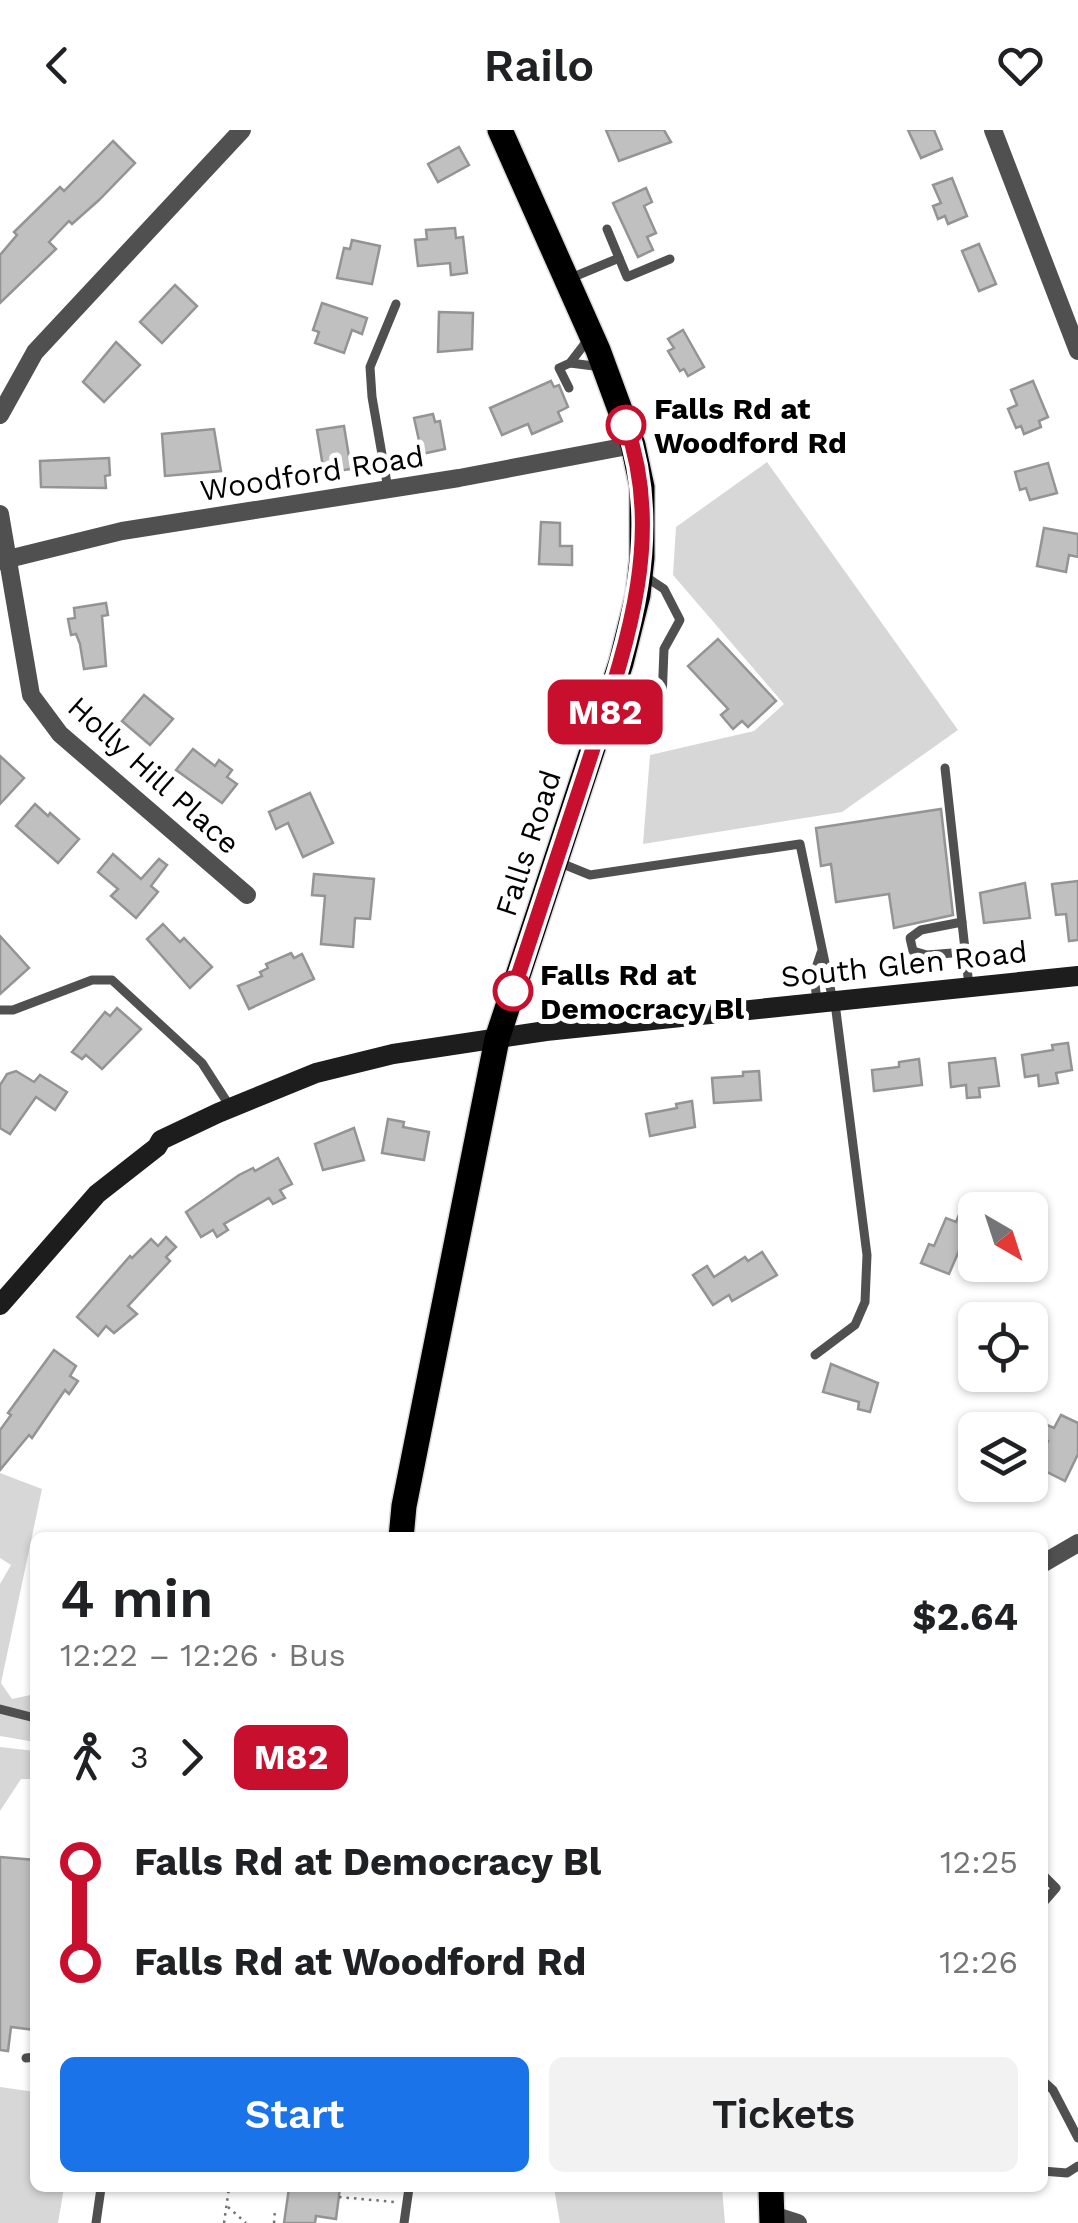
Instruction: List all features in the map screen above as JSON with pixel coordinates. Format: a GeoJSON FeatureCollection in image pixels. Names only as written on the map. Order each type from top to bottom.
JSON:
{"type":"FeatureCollection","features":[{"type":"Feature","properties":{"kind":"main road","name":"Falls Road"},"geometry":{"type":"LineString","coordinates":[[402,1532],[497,1039],[621,662],[640,573],[642,487],[633,445],[592,335],[500,130]]}},
{"type":"Feature","properties":{"kind":"main road","name":"South Glen Road"},"geometry":{"type":"LineString","coordinates":[[0,1305],[96,1194],[161,1140],[316,1073],[394,1054],[546,1031],[1078,976]]}},
{"type":"Feature","properties":{"kind":"main road"},"geometry":{"type":"LineString","coordinates":[[772,2192],[781,2220]]}},
{"type":"Feature","properties":{"kind":"street"},"geometry":{"type":"LineString","coordinates":[[0,415],[34,352],[242,130]]}},
{"type":"Feature","properties":{"kind":"street"},"geometry":{"type":"LineString","coordinates":[[993,130],[1072,318],[1078,351]]}},
{"type":"Feature","properties":{"kind":"street","name":"Woodford Road"},"geometry":{"type":"LineString","coordinates":[[4,559],[122,531],[388,490],[633,445]]}},
{"type":"Feature","properties":{"kind":"street","name":"Holly Hill Place"},"geometry":{"type":"LineString","coordinates":[[0,514],[4,559],[31,696],[60,734],[247,894]]}},
{"type":"Feature","properties":{"kind":"street"},"geometry":{"type":"LineString","coordinates":[[1048,1560],[1078,1543]]}},
{"type":"Feature","properties":{"kind":"lane"},"geometry":{"type":"LineString","coordinates":[[607,229],[626,278],[670,258]]}},
{"type":"Feature","properties":{"kind":"lane"},"geometry":{"type":"LineString","coordinates":[[567,280],[619,258]]}},
{"type":"Feature","properties":{"kind":"lane"},"geometry":{"type":"LineString","coordinates":[[388,490],[370,366],[396,304]]}},
{"type":"Feature","properties":{"kind":"lane"},"geometry":{"type":"LineString","coordinates":[[569,388],[559,368],[570,363],[592,335]]}},
{"type":"Feature","properties":{"kind":"lane"},"geometry":{"type":"LineString","coordinates":[[570,363],[605,368]]}},
{"type":"Feature","properties":{"kind":"lane"},"geometry":{"type":"LineString","coordinates":[[595,742],[661,725],[664,649],[680,620],[664,589],[640,573]]}},
{"type":"Feature","properties":{"kind":"lane"},"geometry":{"type":"LineString","coordinates":[[945,768],[969,986]]}},
{"type":"Feature","properties":{"kind":"lane"},"geometry":{"type":"LineString","coordinates":[[556,861],[590,874],[800,844],[828,972],[828,1001],[867,1255],[866,1302],[855,1325],[815,1355]]}},
{"type":"Feature","properties":{"kind":"lane"},"geometry":{"type":"LineString","coordinates":[[962,922],[921,930],[910,938],[913,951],[928,955],[965,952]]}},
{"type":"Feature","properties":{"kind":"lane"},"geometry":{"type":"LineString","coordinates":[[821,953],[814,974],[828,1001]]}},
{"type":"Feature","properties":{"kind":"lane"},"geometry":{"type":"LineString","coordinates":[[0,1010],[13,1010],[92,980],[112,980],[202,1063],[231,1108]]}},
{"type":"Feature","properties":{"kind":"lane"},"geometry":{"type":"LineString","coordinates":[[0,1709],[30,1717]]}},
{"type":"Feature","properties":{"kind":"lane"},"geometry":{"type":"LineString","coordinates":[[1048,2086],[1078,2138]]}},
{"type":"Feature","properties":{"kind":"lane"},"geometry":{"type":"LineString","coordinates":[[1048,2171],[1067,2173],[1078,2166]]}},
{"type":"Feature","properties":{"kind":"lane"},"geometry":{"type":"LineString","coordinates":[[96,2223],[101,2192]]}},
{"type":"Feature","properties":{"kind":"lane"},"geometry":{"type":"LineString","coordinates":[[404,2223],[408,2192]]}},
{"type":"Feature","properties":{"kind":"path"},"geometry":{"type":"LineString","coordinates":[[224,2223],[228,2192]]}},
{"type":"Feature","properties":{"kind":"path"},"geometry":{"type":"LineString","coordinates":[[339,2197],[407,2204]]}},
{"type":"Feature","properties":{"kind":"path"},"geometry":{"type":"LineString","coordinates":[[226,2206],[246,2223]]}},
{"type":"Feature","properties":{"kind":"path"},"geometry":{"type":"LineString","coordinates":[[274,2223],[275,2210]]}},
{"type":"Feature","properties":{"kind":"shaded area"},"geometry":{"type":"Polygon","coordinates":[[[767,462],[958,730],[842,812],[643,844],[650,755],[754,731],[784,704],[673,575],[676,527],[767,462]]]}},
{"type":"Feature","properties":{"kind":"shaded area"},"geometry":{"type":"Polygon","coordinates":[[[0,1473],[42,1489],[1,1683],[12,1699],[30,1695],[30,1741],[0,1736],[0,1584],[11,1565],[0,1558],[0,1473]]]}},
{"type":"Feature","properties":{"kind":"shaded area"},"geometry":{"type":"Polygon","coordinates":[[[0,1747],[30,1750],[30,1779],[21,1779],[0,1811],[0,1747]]]}},
{"type":"Feature","properties":{"kind":"shaded area"},"geometry":{"type":"Polygon","coordinates":[[[0,2087],[30,2091],[30,2192],[63,2192],[58,2223],[0,2223],[0,2087]]]}},
{"type":"Feature","properties":{"kind":"shaded area"},"geometry":{"type":"Polygon","coordinates":[[[555,2192],[722,2192],[725,2223],[560,2223],[555,2192]]]}},
{"type":"Feature","properties":{"kind":"building"},"geometry":{"type":"Polygon","coordinates":[[[606,130],[664,130],[671,142],[619,161],[606,130]]]}},
{"type":"Feature","properties":{"kind":"building"},"geometry":{"type":"Polygon","coordinates":[[[908,130],[934,130],[942,149],[921,158],[908,130]]]}},
{"type":"Feature","properties":{"kind":"building"},"geometry":{"type":"Polygon","coordinates":[[[113,141],[135,163],[72,224],[69,221],[49,242],[56,249],[0,303],[0,255],[17,235],[14,232],[60,187],[64,191],[113,141]]]}},
{"type":"Feature","properties":{"kind":"building"},"geometry":{"type":"Polygon","coordinates":[[[459,147],[469,165],[438,182],[428,164],[459,147]]]}},
{"type":"Feature","properties":{"kind":"building"},"geometry":{"type":"Polygon","coordinates":[[[952,178],[967,216],[948,224],[945,216],[938,219],[933,206],[941,203],[933,185],[952,178]]]}},
{"type":"Feature","properties":{"kind":"building"},"geometry":{"type":"Polygon","coordinates":[[[646,188],[652,202],[644,206],[656,233],[647,237],[653,250],[638,257],[613,203],[646,188]]]}},
{"type":"Feature","properties":{"kind":"building"},"geometry":{"type":"Polygon","coordinates":[[[455,228],[456,238],[463,237],[467,273],[451,275],[450,263],[418,266],[415,240],[427,239],[426,230],[455,228]]]}},
{"type":"Feature","properties":{"kind":"building"},"geometry":{"type":"Polygon","coordinates":[[[352,240],[380,246],[372,284],[337,278],[344,248],[350,249],[352,240]]]}},
{"type":"Feature","properties":{"kind":"building"},"geometry":{"type":"Polygon","coordinates":[[[979,244],[996,284],[979,291],[962,251],[979,244]]]}},
{"type":"Feature","properties":{"kind":"building"},"geometry":{"type":"Polygon","coordinates":[[[175,285],[197,306],[162,343],[140,322],[175,285]]]}},
{"type":"Feature","properties":{"kind":"building"},"geometry":{"type":"Polygon","coordinates":[[[322,303],[367,318],[362,334],[352,330],[344,353],[315,343],[319,332],[313,330],[322,303]]]}},
{"type":"Feature","properties":{"kind":"building"},"geometry":{"type":"Polygon","coordinates":[[[439,312],[473,313],[472,349],[438,352],[439,312]]]}},
{"type":"Feature","properties":{"kind":"building"},"geometry":{"type":"Polygon","coordinates":[[[683,330],[704,367],[688,376],[684,369],[680,371],[668,351],[674,348],[668,339],[683,330]]]}},
{"type":"Feature","properties":{"kind":"building"},"geometry":{"type":"Polygon","coordinates":[[[116,342],[140,365],[104,402],[83,382],[116,342]]]}},
{"type":"Feature","properties":{"kind":"building"},"geometry":{"type":"Polygon","coordinates":[[[551,381],[554,387],[559,385],[568,407],[558,412],[562,421],[532,434],[528,424],[502,435],[490,408],[551,381]]]}},
{"type":"Feature","properties":{"kind":"building"},"geometry":{"type":"Polygon","coordinates":[[[1033,381],[1048,417],[1039,421],[1041,427],[1024,434],[1021,426],[1016,428],[1008,409],[1017,405],[1011,390],[1033,381]]]}},
{"type":"Feature","properties":{"kind":"building"},"geometry":{"type":"Polygon","coordinates":[[[433,414],[435,422],[440,421],[445,449],[422,454],[414,418],[433,414]]]}},
{"type":"Feature","properties":{"kind":"building"},"geometry":{"type":"Polygon","coordinates":[[[344,426],[351,469],[324,473],[317,430],[344,426]]]}},
{"type":"Feature","properties":{"kind":"building"},"geometry":{"type":"Polygon","coordinates":[[[214,429],[221,471],[165,476],[162,434],[214,429]]]}},
{"type":"Feature","properties":{"kind":"building"},"geometry":{"type":"Polygon","coordinates":[[[109,458],[106,488],[41,487],[40,461],[109,458]]]}},
{"type":"Feature","properties":{"kind":"building"},"geometry":{"type":"Polygon","coordinates":[[[1048,463],[1057,493],[1030,500],[1026,488],[1020,490],[1015,472],[1048,463]]]}},
{"type":"Feature","properties":{"kind":"building"},"geometry":{"type":"Polygon","coordinates":[[[541,522],[560,523],[560,546],[572,546],[572,565],[539,564],[541,522]]]}},
{"type":"Feature","properties":{"kind":"building"},"geometry":{"type":"Polygon","coordinates":[[[1044,528],[1078,534],[1078,557],[1069,555],[1066,572],[1037,566],[1044,528]]]}},
{"type":"Feature","properties":{"kind":"building"},"geometry":{"type":"Polygon","coordinates":[[[106,603],[108,615],[102,616],[106,666],[84,669],[80,644],[76,634],[71,635],[68,619],[75,618],[74,608],[106,603]]]}},
{"type":"Feature","properties":{"kind":"building"},"geometry":{"type":"Polygon","coordinates":[[[718,639],[776,701],[748,727],[742,721],[733,729],[721,715],[728,709],[688,666],[718,639]]]}},
{"type":"Feature","properties":{"kind":"building"},"geometry":{"type":"Polygon","coordinates":[[[144,695],[173,719],[150,745],[122,721],[144,695]]]}},
{"type":"Feature","properties":{"kind":"building"},"geometry":{"type":"Polygon","coordinates":[[[193,749],[215,766],[219,760],[232,770],[227,777],[237,784],[222,803],[176,770],[193,749]]]}},
{"type":"Feature","properties":{"kind":"building"},"geometry":{"type":"Polygon","coordinates":[[[0,756],[24,778],[0,804],[0,756]]]}},
{"type":"Feature","properties":{"kind":"building"},"geometry":{"type":"Polygon","coordinates":[[[310,793],[333,843],[303,857],[288,823],[276,829],[269,812],[310,793]]]}},
{"type":"Feature","properties":{"kind":"building"},"geometry":{"type":"Polygon","coordinates":[[[35,804],[79,839],[58,863],[16,826],[35,804]]]}},
{"type":"Feature","properties":{"kind":"building"},"geometry":{"type":"Polygon","coordinates":[[[941,809],[953,915],[894,928],[889,894],[836,902],[831,864],[821,866],[816,828],[941,809]]]}},
{"type":"Feature","properties":{"kind":"building"},"geometry":{"type":"Polygon","coordinates":[[[113,854],[141,879],[159,859],[167,865],[151,886],[158,892],[136,918],[111,896],[118,889],[98,872],[113,854]]]}},
{"type":"Feature","properties":{"kind":"building"},"geometry":{"type":"Polygon","coordinates":[[[314,874],[374,879],[370,919],[355,918],[353,947],[321,944],[325,896],[312,895],[314,874]]]}},
{"type":"Feature","properties":{"kind":"building"},"geometry":{"type":"Polygon","coordinates":[[[1078,881],[1078,940],[1069,941],[1066,914],[1056,915],[1052,884],[1078,881]]]}},
{"type":"Feature","properties":{"kind":"building"},"geometry":{"type":"Polygon","coordinates":[[[1025,883],[1030,918],[984,923],[980,893],[1025,883]]]}},
{"type":"Feature","properties":{"kind":"building"},"geometry":{"type":"Polygon","coordinates":[[[163,924],[180,942],[184,938],[212,967],[190,988],[147,939],[163,924]]]}},
{"type":"Feature","properties":{"kind":"building"},"geometry":{"type":"Polygon","coordinates":[[[0,936],[29,968],[0,994],[0,936]]]}},
{"type":"Feature","properties":{"kind":"building"},"geometry":{"type":"Polygon","coordinates":[[[291,953],[294,958],[302,954],[314,979],[249,1009],[238,986],[262,976],[260,972],[268,968],[266,964],[291,953]]]}},
{"type":"Feature","properties":{"kind":"building"},"geometry":{"type":"Polygon","coordinates":[[[117,1008],[141,1029],[102,1069],[86,1055],[82,1059],[72,1052],[105,1012],[110,1016],[117,1008]]]}},
{"type":"Feature","properties":{"kind":"building"},"geometry":{"type":"Polygon","coordinates":[[[1068,1043],[1072,1070],[1056,1073],[1058,1083],[1039,1086],[1038,1075],[1025,1077],[1022,1055],[1068,1043]]]}},
{"type":"Feature","properties":{"kind":"building"},"geometry":{"type":"Polygon","coordinates":[[[995,1058],[999,1086],[979,1088],[980,1097],[967,1098],[966,1085],[951,1087],[949,1063],[995,1058]]]}},
{"type":"Feature","properties":{"kind":"building"},"geometry":{"type":"Polygon","coordinates":[[[919,1059],[922,1085],[874,1091],[872,1070],[899,1067],[899,1062],[919,1059]]]}},
{"type":"Feature","properties":{"kind":"building"},"geometry":{"type":"Polygon","coordinates":[[[16,1071],[34,1082],[40,1075],[67,1092],[55,1110],[36,1097],[10,1134],[0,1128],[0,1085],[7,1074],[16,1071]]]}},
{"type":"Feature","properties":{"kind":"building"},"geometry":{"type":"Polygon","coordinates":[[[759,1071],[761,1100],[714,1103],[712,1078],[759,1071]]]}},
{"type":"Feature","properties":{"kind":"building"},"geometry":{"type":"Polygon","coordinates":[[[692,1101],[695,1127],[650,1136],[646,1114],[692,1101]]]}},
{"type":"Feature","properties":{"kind":"building"},"geometry":{"type":"Polygon","coordinates":[[[388,1119],[404,1122],[403,1127],[429,1132],[424,1160],[382,1153],[388,1119]]]}},
{"type":"Feature","properties":{"kind":"building"},"geometry":{"type":"Polygon","coordinates":[[[354,1128],[364,1160],[323,1170],[315,1144],[354,1128]]]}},
{"type":"Feature","properties":{"kind":"building"},"geometry":{"type":"Polygon","coordinates":[[[278,1158],[292,1184],[280,1190],[285,1198],[273,1204],[269,1198],[224,1224],[228,1230],[217,1237],[213,1230],[201,1237],[186,1212],[239,1175],[278,1158]]]}},
{"type":"Feature","properties":{"kind":"building"},"geometry":{"type":"Polygon","coordinates":[[[958,1217],[958,1253],[949,1274],[921,1263],[929,1244],[934,1246],[946,1218],[956,1222],[958,1217]]]}},
{"type":"Feature","properties":{"kind":"building"},"geometry":{"type":"Polygon","coordinates":[[[166,1237],[176,1247],[166,1257],[170,1261],[128,1306],[137,1314],[114,1333],[106,1326],[98,1336],[77,1317],[130,1256],[151,1239],[158,1246],[166,1237]]]}},
{"type":"Feature","properties":{"kind":"building"},"geometry":{"type":"Polygon","coordinates":[[[762,1252],[777,1275],[732,1301],[729,1295],[713,1305],[693,1275],[707,1266],[714,1277],[745,1257],[748,1261],[762,1252]]]}},
{"type":"Feature","properties":{"kind":"building"},"geometry":{"type":"Polygon","coordinates":[[[54,1350],[76,1366],[70,1376],[78,1381],[69,1394],[65,1390],[32,1438],[29,1435],[0,1470],[0,1430],[54,1350]]]}},
{"type":"Feature","properties":{"kind":"building"},"geometry":{"type":"Polygon","coordinates":[[[831,1364],[878,1383],[870,1412],[858,1409],[859,1402],[823,1392],[831,1364]]]}},
{"type":"Feature","properties":{"kind":"building"},"geometry":{"type":"Polygon","coordinates":[[[1061,1415],[1078,1423],[1078,1454],[1065,1481],[1048,1472],[1048,1425],[1054,1428],[1061,1415]]]}},
{"type":"Feature","properties":{"kind":"building"},"geometry":{"type":"Polygon","coordinates":[[[0,1857],[30,1860],[30,2029],[11,2027],[8,2051],[0,2050],[0,1857]]]}},
{"type":"Feature","properties":{"kind":"building"},"geometry":{"type":"Polygon","coordinates":[[[288,2192],[339,2192],[336,2219],[316,2216],[315,2223],[284,2223],[288,2192]]]}},
{"type":"Feature","properties":{"kind":"bus line","name":"M82"},"geometry":{"type":"LineString","coordinates":[[513,991],[621,662],[638,595],[642,487],[626,425]]}},
{"type":"Feature","properties":{"kind":"place","name":"Falls Rd at Woodford Rd"},"geometry":{"type":"Point","coordinates":[626,425]}},
{"type":"Feature","properties":{"kind":"place","name":"Falls Rd at Democracy Bl"},"geometry":{"type":"Point","coordinates":[513,991]}}]}
